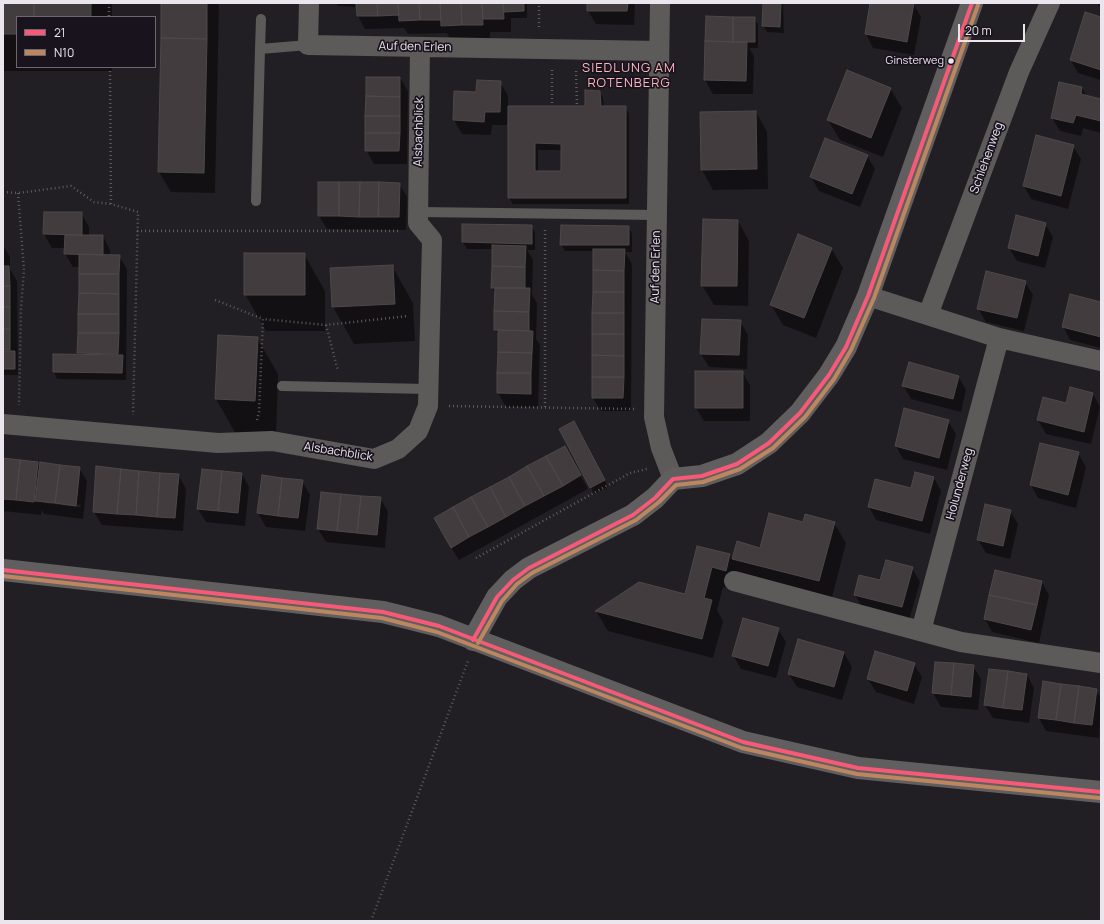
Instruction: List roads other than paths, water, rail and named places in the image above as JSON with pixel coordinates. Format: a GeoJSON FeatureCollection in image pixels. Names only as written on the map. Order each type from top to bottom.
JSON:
{"type":"FeatureCollection","features":[{"type":"Feature","properties":{"kind":"main road"},"geometry":{"type":"LineString","coordinates":[[473,640],[497,597],[524,572],[633,515],[655,498],[670,472],[702,476],[737,464],[769,443],[800,413],[829,375],[846,347],[868,296],[972,3]]}},
{"type":"Feature","properties":{"kind":"main road"},"geometry":{"type":"LineString","coordinates":[[3,570],[391,614],[439,626],[743,742],[858,768],[1101,792]]}},
{"type":"Feature","properties":{"kind":"street"},"geometry":{"type":"LineString","coordinates":[[308,45],[309,3]]}},
{"type":"Feature","properties":{"kind":"street","name":"Auf den Erlen"},"geometry":{"type":"LineString","coordinates":[[660,3],[654,409],[661,448],[670,472]]}},
{"type":"Feature","properties":{"kind":"street","name":"Schlehenweg"},"geometry":{"type":"LineString","coordinates":[[928,315],[1019,72],[1050,3]]}},
{"type":"Feature","properties":{"kind":"street","name":"Auf den Erlen"},"geometry":{"type":"LineString","coordinates":[[308,45],[660,51]]}},
{"type":"Feature","properties":{"kind":"street","name":"Alsbachblick"},"geometry":{"type":"LineString","coordinates":[[11,425],[218,443],[272,441],[374,459],[398,449],[418,431],[428,398],[432,240],[418,222],[420,47]]}},
{"type":"Feature","properties":{"kind":"street"},"geometry":{"type":"LineString","coordinates":[[868,296],[999,338],[1101,361]]}},
{"type":"Feature","properties":{"kind":"street","name":"Holunderweg"},"geometry":{"type":"LineString","coordinates":[[921,631],[999,338]]}},
{"type":"Feature","properties":{"kind":"street"},"geometry":{"type":"LineString","coordinates":[[734,582],[961,642],[1101,663]]}},
{"type":"Feature","properties":{"kind":"lane"},"geometry":{"type":"LineString","coordinates":[[256,201],[261,19]]}},
{"type":"Feature","properties":{"kind":"lane"},"geometry":{"type":"LineString","coordinates":[[260,49],[308,45]]}},
{"type":"Feature","properties":{"kind":"lane"},"geometry":{"type":"LineString","coordinates":[[418,212],[657,214]]}},
{"type":"Feature","properties":{"kind":"lane"},"geometry":{"type":"LineString","coordinates":[[282,386],[342,387],[428,398]]}},
{"type":"Feature","properties":{"kind":"place","name":"Ginsterweg"},"geometry":{"type":"Point","coordinates":[951,61]}},
{"type":"Feature","properties":{"kind":"district","name":"SIEDLUNG AM ROTENBERG"},"geometry":{"type":"Point","coordinates":[629,76]}}]}
